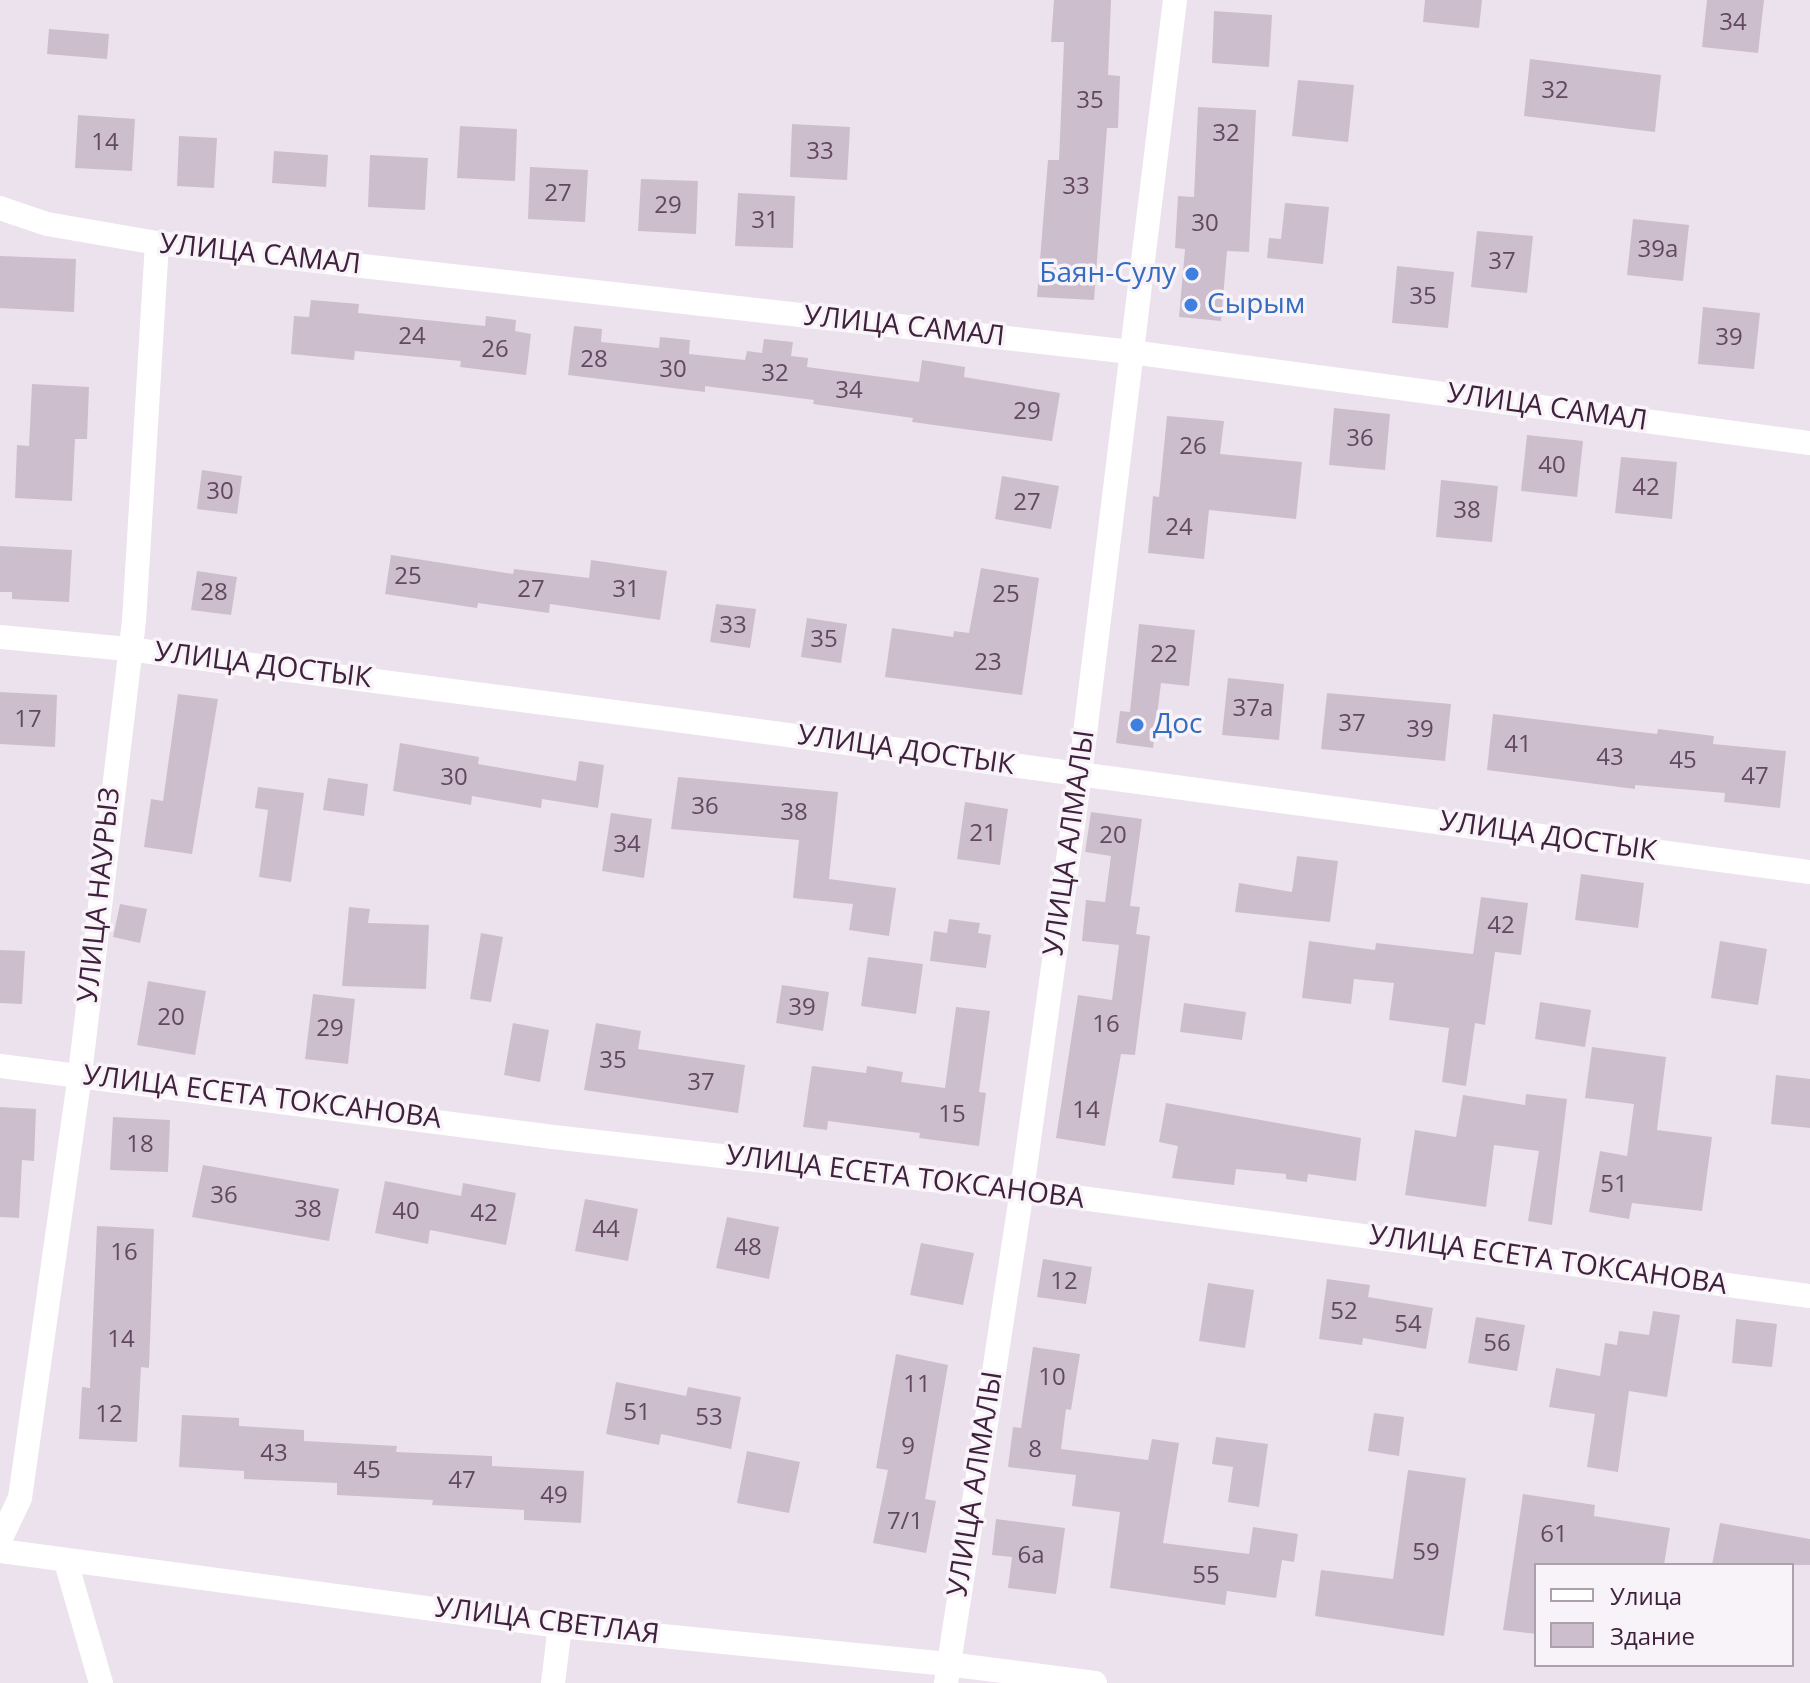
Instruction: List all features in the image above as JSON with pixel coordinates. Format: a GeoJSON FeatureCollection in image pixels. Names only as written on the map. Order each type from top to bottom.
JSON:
{"type":"FeatureCollection","features":[{"type":"Feature","properties":{"kind":"street","name":"УЛИЦА АЛМАЛЫ"},"geometry":{"type":"LineString","coordinates":[[947,1673],[1022,1190],[1080,774],[1175,0]]}},
{"type":"Feature","properties":{"kind":"street","name":"УЛИЦА САМАЛ"},"geometry":{"type":"LineString","coordinates":[[0,208],[47,224],[157,243],[1131,352],[1810,443]]}},
{"type":"Feature","properties":{"kind":"street","name":"УЛИЦА НАУРЫЗ"},"geometry":{"type":"LineString","coordinates":[[0,1540],[20,1498],[80,1074],[128,649],[134,621],[157,243]]}},
{"type":"Feature","properties":{"kind":"street","name":"УЛИЦА ДОСТЫК"},"geometry":{"type":"LineString","coordinates":[[0,637],[128,649],[1810,872]]}},
{"type":"Feature","properties":{"kind":"street","name":"УЛИЦА ЕСЕТА ТОКСАНОВА"},"geometry":{"type":"LineString","coordinates":[[0,1066],[553,1137],[1022,1190],[1810,1296]]}},
{"type":"Feature","properties":{"kind":"street","name":"УЛИЦА СВЕТЛАЯ"},"geometry":{"type":"LineString","coordinates":[[0,1551],[560,1626],[947,1673],[1095,1683]]}},
{"type":"Feature","properties":{"kind":"street"},"geometry":{"type":"LineString","coordinates":[[66,1562],[101,1683]]}},
{"type":"Feature","properties":{"kind":"street"},"geometry":{"type":"LineString","coordinates":[[553,1683],[560,1626]]}},
{"type":"Feature","properties":{"kind":"building"},"geometry":{"type":"Polygon","coordinates":[[[1054,0],[1111,0],[1108,75],[1120,76],[1118,128],[1107,128],[1094,300],[1037,297],[1048,160],[1059,160],[1064,42],[1051,42],[1054,0]]]}},
{"type":"Feature","properties":{"kind":"building"},"geometry":{"type":"Polygon","coordinates":[[[1425,0],[1482,0],[1479,28],[1423,22],[1425,0]]]}},
{"type":"Feature","properties":{"kind":"building"},"geometry":{"type":"Polygon","coordinates":[[[1707,0],[1764,0],[1758,53],[1702,47],[1707,0]]]}},
{"type":"Feature","properties":{"kind":"building"},"geometry":{"type":"Polygon","coordinates":[[[1214,11],[1272,15],[1269,67],[1212,63],[1214,11]]]}},
{"type":"Feature","properties":{"kind":"building"},"geometry":{"type":"Polygon","coordinates":[[[49,29],[109,34],[107,59],[47,54],[49,29]]]}},
{"type":"Feature","properties":{"kind":"building"},"geometry":{"type":"Polygon","coordinates":[[[1530,59],[1661,75],[1655,132],[1524,116],[1530,59]]]}},
{"type":"Feature","properties":{"kind":"building"},"geometry":{"type":"Polygon","coordinates":[[[1298,80],[1354,85],[1348,142],[1292,136],[1298,80]]]}},
{"type":"Feature","properties":{"kind":"building"},"geometry":{"type":"Polygon","coordinates":[[[1198,107],[1256,110],[1249,252],[1227,251],[1221,321],[1179,317],[1185,249],[1175,248],[1178,196],[1194,197],[1198,107]]]}},
{"type":"Feature","properties":{"kind":"building"},"geometry":{"type":"Polygon","coordinates":[[[78,115],[135,119],[132,171],[75,168],[78,115]]]}},
{"type":"Feature","properties":{"kind":"building"},"geometry":{"type":"Polygon","coordinates":[[[792,124],[850,127],[847,180],[790,177],[792,124]]]}},
{"type":"Feature","properties":{"kind":"building"},"geometry":{"type":"Polygon","coordinates":[[[460,126],[517,129],[515,181],[457,178],[460,126]]]}},
{"type":"Feature","properties":{"kind":"building"},"geometry":{"type":"Polygon","coordinates":[[[179,136],[217,138],[214,188],[177,186],[179,136]]]}},
{"type":"Feature","properties":{"kind":"building"},"geometry":{"type":"Polygon","coordinates":[[[274,151],[328,155],[326,187],[272,183],[274,151]]]}},
{"type":"Feature","properties":{"kind":"building"},"geometry":{"type":"Polygon","coordinates":[[[370,155],[428,158],[425,210],[368,207],[370,155]]]}},
{"type":"Feature","properties":{"kind":"building"},"geometry":{"type":"Polygon","coordinates":[[[530,167],[588,170],[585,222],[528,219],[530,167]]]}},
{"type":"Feature","properties":{"kind":"building"},"geometry":{"type":"Polygon","coordinates":[[[641,179],[698,181],[696,234],[638,231],[641,179]]]}},
{"type":"Feature","properties":{"kind":"building"},"geometry":{"type":"Polygon","coordinates":[[[738,193],[795,196],[793,248],[735,246],[738,193]]]}},
{"type":"Feature","properties":{"kind":"building"},"geometry":{"type":"Polygon","coordinates":[[[1285,203],[1329,207],[1323,264],[1267,258],[1269,238],[1281,239],[1285,203]]]}},
{"type":"Feature","properties":{"kind":"building"},"geometry":{"type":"Polygon","coordinates":[[[1633,219],[1689,225],[1683,281],[1627,275],[1633,219]]]}},
{"type":"Feature","properties":{"kind":"building"},"geometry":{"type":"Polygon","coordinates":[[[1477,231],[1533,236],[1527,293],[1471,287],[1477,231]]]}},
{"type":"Feature","properties":{"kind":"building"},"geometry":{"type":"Polygon","coordinates":[[[0,256],[76,259],[74,312],[0,308],[0,256]]]}},
{"type":"Feature","properties":{"kind":"building"},"geometry":{"type":"Polygon","coordinates":[[[1397,266],[1454,272],[1448,328],[1392,323],[1397,266]]]}},
{"type":"Feature","properties":{"kind":"building"},"geometry":{"type":"Polygon","coordinates":[[[311,300],[359,304],[358,313],[485,326],[486,316],[516,320],[515,331],[531,334],[526,375],[460,367],[461,361],[355,351],[354,360],[291,354],[294,316],[309,317],[311,300]]]}},
{"type":"Feature","properties":{"kind":"building"},"geometry":{"type":"Polygon","coordinates":[[[1703,307],[1760,313],[1754,369],[1698,364],[1703,307]]]}},
{"type":"Feature","properties":{"kind":"building"},"geometry":{"type":"Polygon","coordinates":[[[574,326],[602,329],[601,342],[659,348],[660,337],[690,340],[689,354],[745,360],[747,351],[762,353],[764,339],[793,342],[791,356],[808,358],[807,367],[919,382],[922,360],[965,367],[964,377],[1060,393],[1052,441],[912,422],[913,418],[813,404],[814,400],[705,386],[705,392],[568,375],[574,326]]]}},
{"type":"Feature","properties":{"kind":"building"},"geometry":{"type":"Polygon","coordinates":[[[32,384],[89,387],[87,439],[75,439],[72,501],[15,498],[17,445],[29,446],[32,384]]]}},
{"type":"Feature","properties":{"kind":"building"},"geometry":{"type":"Polygon","coordinates":[[[1334,408],[1390,414],[1385,470],[1329,465],[1334,408]]]}},
{"type":"Feature","properties":{"kind":"building"},"geometry":{"type":"Polygon","coordinates":[[[1167,416],[1224,421],[1220,454],[1302,462],[1296,519],[1209,510],[1204,559],[1148,553],[1153,496],[1159,497],[1167,416]]]}},
{"type":"Feature","properties":{"kind":"building"},"geometry":{"type":"Polygon","coordinates":[[[1527,435],[1583,441],[1577,497],[1521,491],[1527,435]]]}},
{"type":"Feature","properties":{"kind":"building"},"geometry":{"type":"Polygon","coordinates":[[[1621,457],[1677,462],[1672,519],[1615,513],[1621,457]]]}},
{"type":"Feature","properties":{"kind":"building"},"geometry":{"type":"Polygon","coordinates":[[[202,470],[242,476],[237,514],[197,509],[202,470]]]}},
{"type":"Feature","properties":{"kind":"building"},"geometry":{"type":"Polygon","coordinates":[[[1002,476],[1059,486],[1051,529],[995,519],[1002,476]]]}},
{"type":"Feature","properties":{"kind":"building"},"geometry":{"type":"Polygon","coordinates":[[[1441,480],[1498,486],[1492,542],[1436,537],[1441,480]]]}},
{"type":"Feature","properties":{"kind":"building"},"geometry":{"type":"Polygon","coordinates":[[[0,546],[72,550],[69,602],[12,599],[12,592],[0,592],[0,546]]]}},
{"type":"Feature","properties":{"kind":"building"},"geometry":{"type":"Polygon","coordinates":[[[391,555],[513,574],[514,569],[589,578],[591,560],[667,571],[660,620],[550,604],[549,613],[478,603],[477,608],[385,594],[391,555]]]}},
{"type":"Feature","properties":{"kind":"building"},"geometry":{"type":"Polygon","coordinates":[[[981,568],[1039,578],[1022,695],[885,677],[892,628],[953,637],[954,631],[969,633],[981,568]]]}},
{"type":"Feature","properties":{"kind":"building"},"geometry":{"type":"Polygon","coordinates":[[[197,571],[237,577],[231,615],[191,610],[197,571]]]}},
{"type":"Feature","properties":{"kind":"building"},"geometry":{"type":"Polygon","coordinates":[[[716,604],[756,609],[750,648],[710,642],[716,604]]]}},
{"type":"Feature","properties":{"kind":"building"},"geometry":{"type":"Polygon","coordinates":[[[807,618],[847,624],[841,663],[801,657],[807,618]]]}},
{"type":"Feature","properties":{"kind":"building"},"geometry":{"type":"Polygon","coordinates":[[[1139,624],[1195,630],[1189,686],[1161,683],[1153,748],[1116,743],[1120,711],[1130,712],[1139,624]]]}},
{"type":"Feature","properties":{"kind":"building"},"geometry":{"type":"Polygon","coordinates":[[[1228,678],[1284,684],[1279,740],[1222,735],[1228,678]]]}},
{"type":"Feature","properties":{"kind":"building"},"geometry":{"type":"Polygon","coordinates":[[[0,692],[57,695],[55,747],[0,744],[0,692]]]}},
{"type":"Feature","properties":{"kind":"building"},"geometry":{"type":"Polygon","coordinates":[[[1327,693],[1451,704],[1445,761],[1321,749],[1327,693]]]}},
{"type":"Feature","properties":{"kind":"building"},"geometry":{"type":"Polygon","coordinates":[[[178,694],[218,699],[192,854],[144,847],[151,799],[163,801],[178,694]]]}},
{"type":"Feature","properties":{"kind":"building"},"geometry":{"type":"Polygon","coordinates":[[[1493,714],[1657,734],[1658,729],[1714,736],[1713,744],[1786,751],[1780,808],[1724,802],[1725,793],[1635,785],[1635,789],[1487,770],[1493,714]]]}},
{"type":"Feature","properties":{"kind":"building"},"geometry":{"type":"Polygon","coordinates":[[[400,743],[479,757],[478,764],[576,781],[579,761],[604,765],[598,808],[542,799],[541,808],[472,796],[471,805],[393,791],[400,743]]]}},
{"type":"Feature","properties":{"kind":"building"},"geometry":{"type":"Polygon","coordinates":[[[678,777],[838,792],[829,879],[896,888],[889,936],[849,930],[853,904],[793,898],[799,840],[671,829],[678,777]]]}},
{"type":"Feature","properties":{"kind":"building"},"geometry":{"type":"Polygon","coordinates":[[[328,778],[368,784],[364,816],[323,810],[328,778]]]}},
{"type":"Feature","properties":{"kind":"building"},"geometry":{"type":"Polygon","coordinates":[[[258,787],[304,793],[291,882],[259,877],[268,810],[255,808],[258,787]]]}},
{"type":"Feature","properties":{"kind":"building"},"geometry":{"type":"Polygon","coordinates":[[[965,802],[1008,809],[1000,865],[957,859],[965,802]]]}},
{"type":"Feature","properties":{"kind":"building"},"geometry":{"type":"Polygon","coordinates":[[[1091,812],[1142,819],[1130,906],[1140,907],[1136,934],[1150,936],[1135,1055],[1121,1054],[1105,1146],[1056,1138],[1078,995],[1112,1000],[1119,945],[1082,941],[1086,900],[1105,902],[1111,856],[1085,852],[1091,812]]]}},
{"type":"Feature","properties":{"kind":"building"},"geometry":{"type":"Polygon","coordinates":[[[611,813],[652,819],[644,878],[602,871],[611,813]]]}},
{"type":"Feature","properties":{"kind":"building"},"geometry":{"type":"Polygon","coordinates":[[[1297,856],[1338,861],[1330,922],[1235,912],[1239,883],[1292,892],[1297,856]]]}},
{"type":"Feature","properties":{"kind":"building"},"geometry":{"type":"Polygon","coordinates":[[[1581,874],[1644,883],[1638,928],[1575,920],[1581,874]]]}},
{"type":"Feature","properties":{"kind":"building"},"geometry":{"type":"Polygon","coordinates":[[[1481,897],[1528,903],[1521,955],[1495,952],[1485,1025],[1475,1023],[1466,1086],[1442,1082],[1449,1028],[1389,1020],[1394,983],[1354,979],[1351,1004],[1302,998],[1309,941],[1375,950],[1376,943],[1473,954],[1481,897]]]}},
{"type":"Feature","properties":{"kind":"building"},"geometry":{"type":"Polygon","coordinates":[[[120,904],[147,909],[140,943],[113,937],[120,904]]]}},
{"type":"Feature","properties":{"kind":"building"},"geometry":{"type":"Polygon","coordinates":[[[349,907],[370,909],[368,923],[429,925],[426,989],[342,986],[349,907]]]}},
{"type":"Feature","properties":{"kind":"building"},"geometry":{"type":"Polygon","coordinates":[[[949,919],[980,923],[978,933],[991,935],[986,968],[930,961],[934,931],[947,933],[949,919]]]}},
{"type":"Feature","properties":{"kind":"building"},"geometry":{"type":"Polygon","coordinates":[[[481,933],[503,937],[491,1002],[470,999],[481,933]]]}},
{"type":"Feature","properties":{"kind":"building"},"geometry":{"type":"Polygon","coordinates":[[[1720,941],[1767,949],[1758,1005],[1711,998],[1720,941]]]}},
{"type":"Feature","properties":{"kind":"building"},"geometry":{"type":"Polygon","coordinates":[[[0,950],[25,951],[22,1004],[0,1003],[0,950]]]}},
{"type":"Feature","properties":{"kind":"building"},"geometry":{"type":"Polygon","coordinates":[[[868,957],[923,964],[916,1014],[861,1006],[868,957]]]}},
{"type":"Feature","properties":{"kind":"building"},"geometry":{"type":"Polygon","coordinates":[[[148,981],[206,991],[195,1055],[137,1045],[148,981]]]}},
{"type":"Feature","properties":{"kind":"building"},"geometry":{"type":"Polygon","coordinates":[[[782,985],[829,992],[823,1031],[776,1023],[782,985]]]}},
{"type":"Feature","properties":{"kind":"building"},"geometry":{"type":"Polygon","coordinates":[[[313,994],[355,999],[348,1064],[305,1059],[313,994]]]}},
{"type":"Feature","properties":{"kind":"building"},"geometry":{"type":"Polygon","coordinates":[[[1540,1002],[1591,1010],[1585,1047],[1535,1039],[1540,1002]]]}},
{"type":"Feature","properties":{"kind":"building"},"geometry":{"type":"Polygon","coordinates":[[[1184,1003],[1246,1012],[1242,1040],[1180,1032],[1184,1003]]]}},
{"type":"Feature","properties":{"kind":"building"},"geometry":{"type":"Polygon","coordinates":[[[956,1007],[990,1011],[979,1092],[986,1093],[979,1146],[919,1138],[920,1133],[828,1121],[827,1130],[803,1127],[812,1066],[866,1073],[867,1066],[903,1072],[901,1082],[945,1088],[956,1007]]]}},
{"type":"Feature","properties":{"kind":"building"},"geometry":{"type":"Polygon","coordinates":[[[513,1023],[549,1030],[540,1082],[504,1075],[513,1023]]]}},
{"type":"Feature","properties":{"kind":"building"},"geometry":{"type":"Polygon","coordinates":[[[596,1023],[641,1031],[638,1049],[745,1065],[738,1113],[584,1090],[596,1023]]]}},
{"type":"Feature","properties":{"kind":"building"},"geometry":{"type":"Polygon","coordinates":[[[1592,1047],[1666,1057],[1657,1130],[1712,1137],[1702,1211],[1632,1203],[1629,1219],[1589,1212],[1600,1151],[1627,1156],[1634,1104],[1585,1098],[1592,1047]]]}},
{"type":"Feature","properties":{"kind":"building"},"geometry":{"type":"Polygon","coordinates":[[[1776,1075],[1810,1079],[1810,1128],[1771,1124],[1776,1075]]]}},
{"type":"Feature","properties":{"kind":"building"},"geometry":{"type":"Polygon","coordinates":[[[1526,1094],[1567,1099],[1552,1225],[1528,1221],[1539,1151],[1494,1145],[1486,1207],[1405,1195],[1415,1130],[1456,1137],[1463,1095],[1525,1105],[1526,1094]]]}},
{"type":"Feature","properties":{"kind":"building"},"geometry":{"type":"Polygon","coordinates":[[[1166,1103],[1361,1138],[1356,1181],[1308,1174],[1307,1182],[1286,1179],[1286,1174],[1236,1169],[1234,1185],[1172,1178],[1178,1146],[1159,1142],[1166,1103]]]}},
{"type":"Feature","properties":{"kind":"building"},"geometry":{"type":"Polygon","coordinates":[[[0,1107],[36,1109],[34,1161],[22,1160],[19,1218],[0,1217],[0,1107]]]}},
{"type":"Feature","properties":{"kind":"building"},"geometry":{"type":"Polygon","coordinates":[[[113,1117],[170,1120],[168,1172],[110,1170],[113,1117]]]}},
{"type":"Feature","properties":{"kind":"building"},"geometry":{"type":"Polygon","coordinates":[[[203,1165],[339,1189],[329,1241],[192,1217],[203,1165]]]}},
{"type":"Feature","properties":{"kind":"building"},"geometry":{"type":"Polygon","coordinates":[[[385,1181],[461,1196],[463,1183],[516,1193],[506,1245],[430,1230],[428,1244],[375,1233],[385,1181]]]}},
{"type":"Feature","properties":{"kind":"building"},"geometry":{"type":"Polygon","coordinates":[[[585,1199],[638,1209],[628,1261],[575,1251],[585,1199]]]}},
{"type":"Feature","properties":{"kind":"building"},"geometry":{"type":"Polygon","coordinates":[[[727,1217],[779,1227],[769,1279],[716,1268],[727,1217]]]}},
{"type":"Feature","properties":{"kind":"building"},"geometry":{"type":"Polygon","coordinates":[[[97,1226],[154,1229],[149,1368],[141,1367],[137,1442],[79,1439],[82,1387],[90,1388],[97,1226]]]}},
{"type":"Feature","properties":{"kind":"building"},"geometry":{"type":"Polygon","coordinates":[[[921,1243],[974,1253],[963,1305],[910,1295],[921,1243]]]}},
{"type":"Feature","properties":{"kind":"building"},"geometry":{"type":"Polygon","coordinates":[[[1043,1259],[1092,1267],[1086,1304],[1037,1297],[1043,1259]]]}},
{"type":"Feature","properties":{"kind":"building"},"geometry":{"type":"Polygon","coordinates":[[[1327,1279],[1370,1285],[1368,1297],[1433,1308],[1426,1349],[1363,1338],[1362,1345],[1319,1339],[1327,1279]]]}},
{"type":"Feature","properties":{"kind":"building"},"geometry":{"type":"Polygon","coordinates":[[[1208,1283],[1254,1290],[1245,1348],[1199,1341],[1208,1283]]]}},
{"type":"Feature","properties":{"kind":"building"},"geometry":{"type":"Polygon","coordinates":[[[1653,1311],[1680,1315],[1667,1397],[1629,1391],[1618,1472],[1587,1467],[1595,1414],[1549,1407],[1556,1368],[1600,1376],[1605,1343],[1617,1345],[1619,1331],[1649,1335],[1653,1311]]]}},
{"type":"Feature","properties":{"kind":"building"},"geometry":{"type":"Polygon","coordinates":[[[1476,1317],[1525,1325],[1517,1371],[1468,1363],[1476,1317]]]}},
{"type":"Feature","properties":{"kind":"building"},"geometry":{"type":"Polygon","coordinates":[[[1736,1319],[1777,1324],[1772,1367],[1732,1363],[1736,1319]]]}},
{"type":"Feature","properties":{"kind":"building"},"geometry":{"type":"Polygon","coordinates":[[[1033,1347],[1080,1354],[1071,1410],[1066,1409],[1061,1449],[1148,1460],[1152,1439],[1179,1443],[1163,1543],[1249,1554],[1253,1527],[1298,1534],[1294,1562],[1282,1560],[1276,1598],[1227,1591],[1225,1605],[1110,1588],[1120,1512],[1072,1506],[1076,1475],[1008,1467],[1013,1427],[1021,1428],[1033,1347]]]}},
{"type":"Feature","properties":{"kind":"building"},"geometry":{"type":"Polygon","coordinates":[[[896,1354],[948,1365],[925,1499],[936,1501],[926,1553],[873,1543],[888,1470],[876,1468],[896,1354]]]}},
{"type":"Feature","properties":{"kind":"building"},"geometry":{"type":"Polygon","coordinates":[[[616,1382],[686,1396],[688,1387],[741,1397],[731,1449],[661,1434],[659,1445],[606,1434],[616,1382]]]}},
{"type":"Feature","properties":{"kind":"building"},"geometry":{"type":"Polygon","coordinates":[[[1374,1413],[1404,1417],[1399,1456],[1368,1451],[1374,1413]]]}},
{"type":"Feature","properties":{"kind":"building"},"geometry":{"type":"Polygon","coordinates":[[[182,1415],[239,1418],[239,1426],[304,1430],[304,1441],[397,1446],[396,1452],[492,1456],[492,1466],[584,1471],[581,1523],[524,1520],[524,1510],[432,1505],[433,1500],[337,1495],[337,1483],[244,1479],[244,1471],[179,1467],[182,1415]]]}},
{"type":"Feature","properties":{"kind":"building"},"geometry":{"type":"Polygon","coordinates":[[[1216,1437],[1268,1444],[1259,1507],[1228,1502],[1233,1467],[1212,1464],[1216,1437]]]}},
{"type":"Feature","properties":{"kind":"building"},"geometry":{"type":"Polygon","coordinates":[[[747,1451],[800,1462],[789,1513],[737,1503],[747,1451]]]}},
{"type":"Feature","properties":{"kind":"building"},"geometry":{"type":"Polygon","coordinates":[[[1408,1470],[1466,1478],[1444,1636],[1315,1616],[1321,1570],[1393,1579],[1408,1470]]]}},
{"type":"Feature","properties":{"kind":"building"},"geometry":{"type":"Polygon","coordinates":[[[1523,1494],[1595,1505],[1594,1516],[1670,1528],[1664,1563],[1534,1563],[1534,1634],[1503,1630],[1523,1494]]]}},
{"type":"Feature","properties":{"kind":"building"},"geometry":{"type":"Polygon","coordinates":[[[996,1519],[1065,1528],[1056,1594],[1008,1588],[1012,1557],[992,1555],[996,1519]]]}},
{"type":"Feature","properties":{"kind":"building"},"geometry":{"type":"Polygon","coordinates":[[[1720,1523],[1810,1539],[1810,1565],[1712,1563],[1720,1523]]]}},
{"type":"Feature","properties":{"kind":"place","name":"Баян-Сулу"},"geometry":{"type":"Point","coordinates":[1192,274]}},
{"type":"Feature","properties":{"kind":"place","name":"Сырым"},"geometry":{"type":"Point","coordinates":[1191,305]}},
{"type":"Feature","properties":{"kind":"place","name":"Дос"},"geometry":{"type":"Point","coordinates":[1137,725]}}]}
